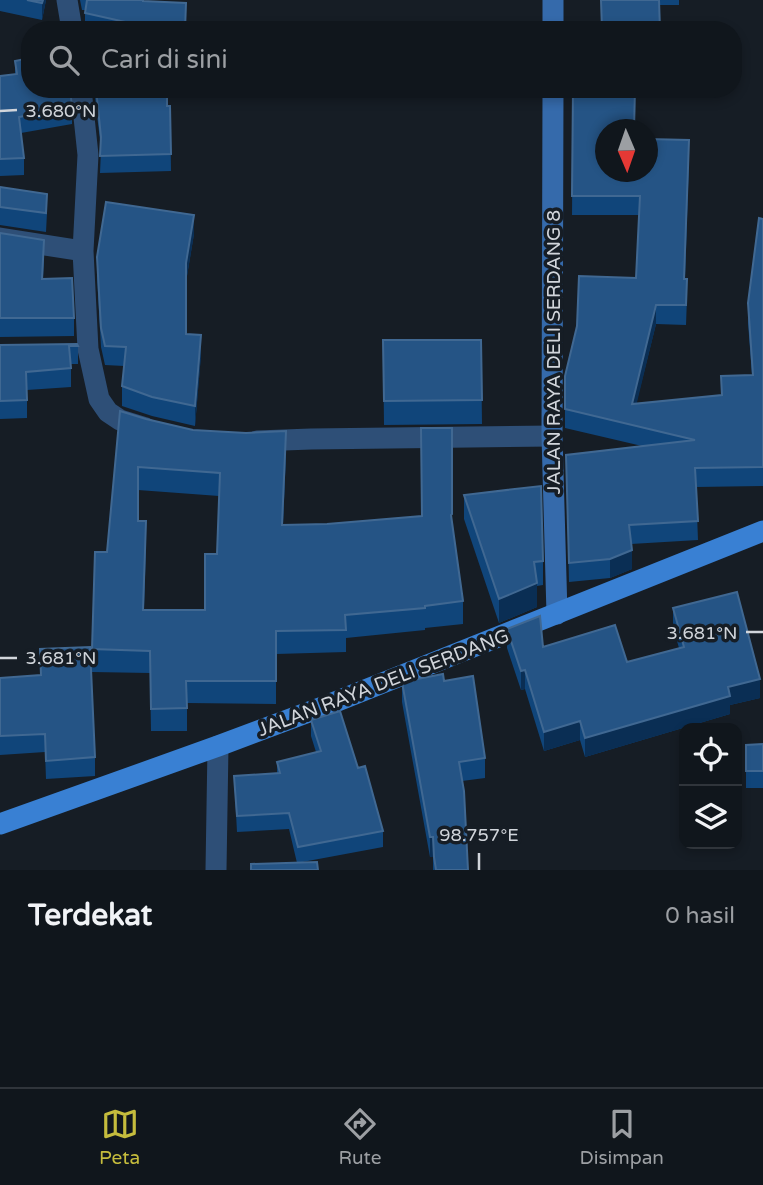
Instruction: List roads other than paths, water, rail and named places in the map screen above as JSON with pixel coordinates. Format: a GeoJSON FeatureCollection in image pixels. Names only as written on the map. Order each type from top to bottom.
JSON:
{"type":"FeatureCollection","features":[{"type":"Feature","properties":{"kind":"main road","name":"JALAN RAYA DELI SERDANG"},"geometry":{"type":"LineString","coordinates":[[0,824],[325,706],[763,531]]}},
{"type":"Feature","properties":{"kind":"street"},"geometry":{"type":"LineString","coordinates":[[67,0],[70,21]]}},
{"type":"Feature","properties":{"kind":"street"},"geometry":{"type":"LineString","coordinates":[[553,0],[553,21]]}},
{"type":"Feature","properties":{"kind":"street"},"geometry":{"type":"LineString","coordinates":[[82,98],[88,155],[83,251],[88,349],[99,399],[108,412],[120,420],[161,432]]}},
{"type":"Feature","properties":{"kind":"street","name":"JALAN RAYA DELI SERDANG 8"},"geometry":{"type":"LineString","coordinates":[[553,98],[552,436],[557,614]]}},
{"type":"Feature","properties":{"kind":"street"},"geometry":{"type":"LineString","coordinates":[[0,238],[83,251]]}},
{"type":"Feature","properties":{"kind":"street"},"geometry":{"type":"LineString","coordinates":[[63,349],[88,349]]}},
{"type":"Feature","properties":{"kind":"street"},"geometry":{"type":"LineString","coordinates":[[234,441],[552,436]]}},
{"type":"Feature","properties":{"kind":"street"},"geometry":{"type":"LineString","coordinates":[[216,870],[218,746]]}}]}
